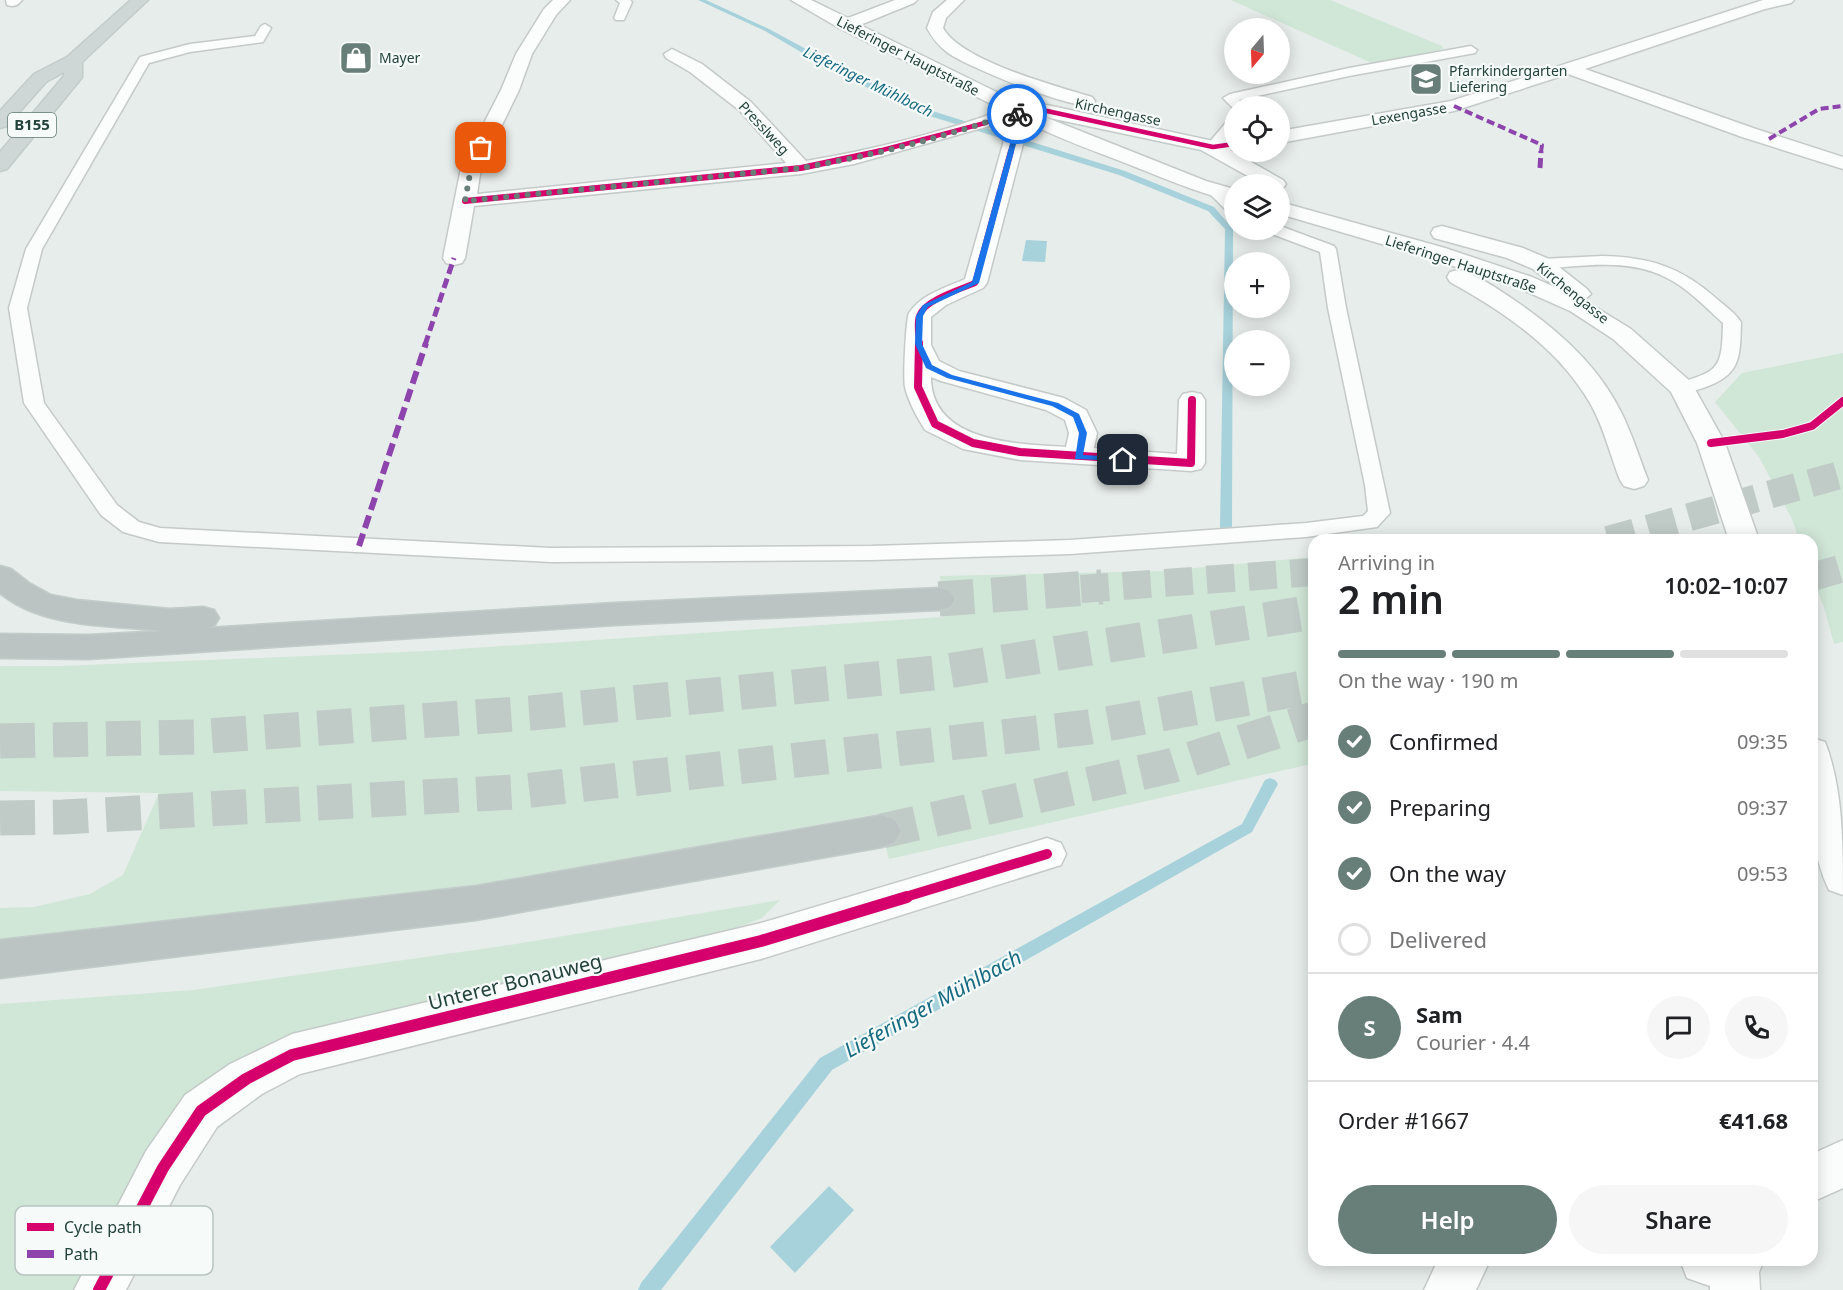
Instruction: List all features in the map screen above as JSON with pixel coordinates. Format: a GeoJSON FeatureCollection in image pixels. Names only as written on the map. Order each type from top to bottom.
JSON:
{"type":"FeatureCollection","features":[{"type":"Feature","properties":{"kind":"highway"},"geometry":{"type":"LineString","coordinates":[[0,576],[18,591],[43,604],[77,611],[171,620],[223,616],[329,633]]}},
{"type":"Feature","properties":{"kind":"highway"},"geometry":{"type":"LineString","coordinates":[[0,646],[88,647],[615,614],[939,599]]}},
{"type":"Feature","properties":{"kind":"highway"},"geometry":{"type":"LineString","coordinates":[[0,959],[476,903],[882,831]]}},
{"type":"Feature","properties":{"kind":"highway"},"geometry":{"type":"LineString","coordinates":[[0,976],[108,947]]}},
{"type":"Feature","properties":{"kind":"main road","name":"B155"},"geometry":{"type":"LineString","coordinates":[[0,122],[40,78],[73,62],[140,0]]}},
{"type":"Feature","properties":{"kind":"main road","name":"B155"},"geometry":{"type":"LineString","coordinates":[[0,165],[73,77],[73,62]]}},
{"type":"Feature","properties":{"kind":"street"},"geometry":{"type":"LineString","coordinates":[[453,258],[471,168],[510,90],[525,54],[550,12],[562,0]]}},
{"type":"Feature","properties":{"kind":"street","name":"Lieferinger Hauptstraße"},"geometry":{"type":"LineString","coordinates":[[799,0],[845,25],[1068,134],[1224,192]]}},
{"type":"Feature","properties":{"kind":"street"},"geometry":{"type":"LineString","coordinates":[[845,25],[909,0]]}},
{"type":"Feature","properties":{"kind":"street","name":"Kirchengasse"},"geometry":{"type":"LineString","coordinates":[[956,0],[939,15],[934,27],[937,36],[948,47],[1020,80],[1104,107],[1213,147],[1256,174]]}},
{"type":"Feature","properties":{"kind":"street","name":"Lexengasse"},"geometry":{"type":"LineString","coordinates":[[1290,135],[1454,106],[1569,69],[1758,3],[1786,0]]}},
{"type":"Feature","properties":{"kind":"street","name":"Presslweg"},"geometry":{"type":"LineString","coordinates":[[677,48],[696,68],[745,106],[801,168]]}},
{"type":"Feature","properties":{"kind":"street"},"geometry":{"type":"LineString","coordinates":[[1569,69],[1749,133],[1843,162]]}},
{"type":"Feature","properties":{"kind":"street"},"geometry":{"type":"LineString","coordinates":[[1018,111],[975,283],[926,306],[919,316],[918,387],[935,424],[974,443],[1020,452],[1191,463],[1192,400]]}},
{"type":"Feature","properties":{"kind":"street","name":"Presslweg"},"geometry":{"type":"LineString","coordinates":[[465,201],[801,168],[847,160],[984,123],[1018,111]]}},
{"type":"Feature","properties":{"kind":"street","name":"Kirchengasse"},"geometry":{"type":"LineString","coordinates":[[1018,111],[1047,111],[1213,147]]}},
{"type":"Feature","properties":{"kind":"street"},"geometry":{"type":"LineString","coordinates":[[1213,147],[1224,145]]}},
{"type":"Feature","properties":{"kind":"street","name":"Kirchengasse"},"geometry":{"type":"LineString","coordinates":[[1290,189],[1314,198],[1515,253],[1541,264],[1582,296],[1622,334]]}},
{"type":"Feature","properties":{"kind":"street","name":"Lieferinger Hauptstraße"},"geometry":{"type":"LineString","coordinates":[[1290,211],[1524,282],[1578,306],[1622,334],[1682,388],[1711,443],[1742,534]]}},
{"type":"Feature","properties":{"kind":"street","name":"Lieferinger Hauptstraße"},"geometry":{"type":"LineString","coordinates":[[1368,234],[1390,249],[1495,296],[1535,325],[1572,361],[1603,404],[1634,480]]}},
{"type":"Feature","properties":{"kind":"street"},"geometry":{"type":"LineString","coordinates":[[918,344],[929,366],[950,376],[1055,404],[1077,416],[1083,433],[1078,457]]}},
{"type":"Feature","properties":{"kind":"street"},"geometry":{"type":"LineString","coordinates":[[1818,776],[1843,878]]}},
{"type":"Feature","properties":{"kind":"street","name":"Unterer Bonauweg"},"geometry":{"type":"LineString","coordinates":[[143,1206],[163,1168],[201,1111],[246,1078],[292,1055],[761,941],[1047,854]]}},
{"type":"Feature","properties":{"kind":"street"},"geometry":{"type":"LineString","coordinates":[[1818,1175],[1843,1164]]}},
{"type":"Feature","properties":{"kind":"street"},"geometry":{"type":"LineString","coordinates":[[1449,1290],[1462,1266]]}},
{"type":"Feature","properties":{"kind":"street","name":"Unterer Bonauweg"},"geometry":{"type":"LineString","coordinates":[[99,1290],[107,1275]]}},
{"type":"Feature","properties":{"kind":"lane"},"geometry":{"type":"LineString","coordinates":[[620,18],[626,2],[622,0]]}},
{"type":"Feature","properties":{"kind":"lane"},"geometry":{"type":"LineString","coordinates":[[265,28],[259,39],[190,48],[144,60],[34,249],[18,308],[34,403],[109,510],[131,527],[159,535],[551,555],[848,553],[1070,547],[1306,530],[1369,522],[1379,513],[1375,485],[1337,308],[1328,249],[1290,235]]}},
{"type":"Feature","properties":{"kind":"lane"},"geometry":{"type":"LineString","coordinates":[[1239,96],[1348,72],[1471,50]]}},
{"type":"Feature","properties":{"kind":"lane"},"geometry":{"type":"LineString","coordinates":[[1213,147],[1224,134]]}},
{"type":"Feature","properties":{"kind":"lane"},"geometry":{"type":"LineString","coordinates":[[1214,190],[1224,200]]}},
{"type":"Feature","properties":{"kind":"lane"},"geometry":{"type":"LineString","coordinates":[[1541,264],[1608,259],[1662,269],[1688,284],[1732,322],[1731,360],[1717,378],[1682,388]]}},
{"type":"Feature","properties":{"kind":"green space"},"geometry":{"type":"Polygon","coordinates":[[[1231,0],[1330,0],[1442,46],[1443,49],[1376,65],[1290,26],[1290,18],[1271,18],[1231,0]]]}},
{"type":"Feature","properties":{"kind":"green space"},"geometry":{"type":"Polygon","coordinates":[[[1843,353],[1843,642],[1834,644],[1818,591],[1818,534],[1797,534],[1792,519],[1759,457],[1715,402],[1742,373],[1843,353]]]}},
{"type":"Feature","properties":{"kind":"green space"},"geometry":{"type":"Polygon","coordinates":[[[1308,558],[1308,764],[889,859],[877,814],[435,892],[0,941],[0,908],[34,907],[90,894],[123,875],[159,793],[0,791],[0,666],[62,666],[428,651],[943,617],[940,576],[1162,571],[1308,558]]]}},
{"type":"Feature","properties":{"kind":"green space"},"geometry":{"type":"Polygon","coordinates":[[[780,900],[762,918],[721,934],[449,998],[163,1133],[118,1206],[15,1206],[15,1275],[83,1275],[76,1290],[0,1290],[0,1004],[193,990],[503,946],[780,900]]]}},
{"type":"Feature","properties":{"kind":"water"},"geometry":{"type":"Polygon","coordinates":[[[1026,240],[1047,241],[1045,262],[1022,261],[1026,240]]]}},
{"type":"Feature","properties":{"kind":"water"},"geometry":{"type":"Polygon","coordinates":[[[829,1186],[854,1210],[795,1273],[770,1247],[829,1186]]]}},
{"type":"Feature","properties":{"kind":"waterway","name":"Lieferinger Mühlbach"},"geometry":{"type":"LineString","coordinates":[[701,0],[767,30],[840,71],[923,111],[1122,173],[1211,209],[1229,229],[1226,527]]}},
{"type":"Feature","properties":{"kind":"waterway","name":"Lieferinger Mühlbach"},"geometry":{"type":"LineString","coordinates":[[648,1290],[826,1064],[1247,828],[1270,784]]}},
{"type":"Feature","properties":{"kind":"tunnel"},"geometry":{"type":"LineString","coordinates":[[1629,534],[1843,474]]}},
{"type":"Feature","properties":{"kind":"tunnel"},"geometry":{"type":"LineString","coordinates":[[1818,575],[1843,568]]}},
{"type":"Feature","properties":{"kind":"tunnel"},"geometry":{"type":"LineString","coordinates":[[1081,589],[1308,572]]}},
{"type":"Feature","properties":{"kind":"tunnel"},"geometry":{"type":"LineString","coordinates":[[939,599],[1102,587]]}},
{"type":"Feature","properties":{"kind":"tunnel"},"geometry":{"type":"LineString","coordinates":[[0,741],[194,737],[531,713],[935,673],[1308,613]]}},
{"type":"Feature","properties":{"kind":"tunnel"},"geometry":{"type":"LineString","coordinates":[[0,818],[63,817],[515,792],[1090,727],[1308,687]]}},
{"type":"Feature","properties":{"kind":"tunnel"},"geometry":{"type":"LineString","coordinates":[[882,831],[1170,766],[1308,721]]}},
{"type":"Feature","properties":{"kind":"marked path"},"geometry":{"type":"LineString","coordinates":[[1454,106],[1542,145],[1540,168]]}},
{"type":"Feature","properties":{"kind":"marked path"},"geometry":{"type":"LineString","coordinates":[[1769,139],[1819,109],[1843,106]]}},
{"type":"Feature","properties":{"kind":"marked path"},"geometry":{"type":"LineString","coordinates":[[359,546],[454,258]]}},
{"type":"Feature","properties":{"kind":"cycle path"},"geometry":{"type":"LineString","coordinates":[[1018,111],[1013,144],[975,283],[937,300],[924,309],[919,316],[918,387],[935,424],[973,443],[1020,452],[1191,463],[1192,400]]}},
{"type":"Feature","properties":{"kind":"cycle path"},"geometry":{"type":"LineString","coordinates":[[465,201],[801,168],[847,160],[985,123],[1018,111],[1047,111],[1213,147],[1224,145]]}},
{"type":"Feature","properties":{"kind":"cycle path"},"geometry":{"type":"LineString","coordinates":[[1711,443],[1783,434],[1812,426],[1843,401]]}},
{"type":"Feature","properties":{"kind":"cycle path"},"geometry":{"type":"LineString","coordinates":[[143,1206],[163,1168],[201,1111],[246,1079],[292,1055],[761,941],[1047,854]]}},
{"type":"Feature","properties":{"kind":"cycle path"},"geometry":{"type":"LineString","coordinates":[[99,1290],[107,1275]]}},
{"type":"Feature","properties":{"kind":"way so far"},"geometry":{"type":"LineString","coordinates":[[481,148],[471,168],[465,201],[801,168],[847,160],[984,123],[1018,111],[1017,114]]}},
{"type":"Feature","properties":{"kind":"place","name":"Mayer"},"geometry":{"type":"Point","coordinates":[356,58]}},
{"type":"Feature","properties":{"kind":"place","name":"Pfarrkindergarten Liefering"},"geometry":{"type":"Point","coordinates":[1426,79]}},
{"type":"Feature","properties":{"kind":"route"},"geometry":{"type":"LineString","coordinates":[[1017,114],[1013,144],[975,283],[926,306],[919,316],[918,344],[929,366],[950,376],[1055,404],[1077,416],[1083,433],[1078,457],[1123,460]]}}]}
